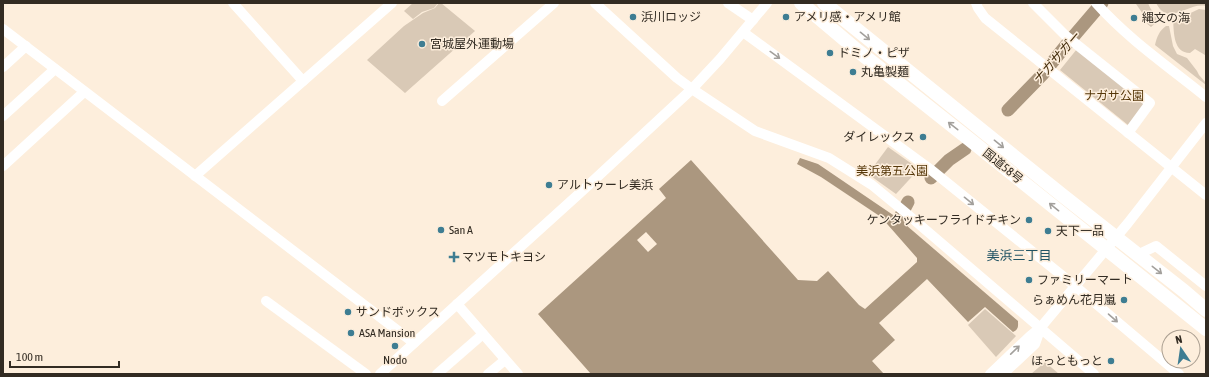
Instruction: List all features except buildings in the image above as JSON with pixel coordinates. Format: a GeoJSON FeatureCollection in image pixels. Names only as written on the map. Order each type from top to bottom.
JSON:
{"type":"FeatureCollection","features":[{"type":"Feature","properties":{"kind":"highway","name":"国道58号"},"geometry":{"type":"LineString","coordinates":[[801,3],[1206,329]]}},
{"type":"Feature","properties":{"kind":"highway","name":"国道58号"},"geometry":{"type":"LineString","coordinates":[[824,3],[1206,310]]}},
{"type":"Feature","properties":{"kind":"street"},"geometry":{"type":"LineString","coordinates":[[233,3],[303,81]]}},
{"type":"Feature","properties":{"kind":"street"},"geometry":{"type":"LineString","coordinates":[[195,176],[392,3]]}},
{"type":"Feature","properties":{"kind":"street"},"geometry":{"type":"LineString","coordinates":[[442,101],[554,3]]}},
{"type":"Feature","properties":{"kind":"street"},"geometry":{"type":"LineString","coordinates":[[595,3],[677,78],[755,131],[829,158],[872,185],[1041,327],[1094,374]]}},
{"type":"Feature","properties":{"kind":"street"},"geometry":{"type":"LineString","coordinates":[[728,3],[753,20]]}},
{"type":"Feature","properties":{"kind":"street"},"geometry":{"type":"LineString","coordinates":[[380,374],[582,192],[692,89],[720,59],[767,3]]}},
{"type":"Feature","properties":{"kind":"street"},"geometry":{"type":"LineString","coordinates":[[976,3],[985,18],[1206,196]]}},
{"type":"Feature","properties":{"kind":"street"},"geometry":{"type":"LineString","coordinates":[[1033,3],[1066,36],[1150,103],[1128,133]]}},
{"type":"Feature","properties":{"kind":"street"},"geometry":{"type":"LineString","coordinates":[[1096,3],[1139,44],[1206,97]]}},
{"type":"Feature","properties":{"kind":"street"},"geometry":{"type":"LineString","coordinates":[[3,29],[414,343]]}},
{"type":"Feature","properties":{"kind":"street"},"geometry":{"type":"LineString","coordinates":[[743,32],[939,176],[1075,286],[1179,374]]}},
{"type":"Feature","properties":{"kind":"street"},"geometry":{"type":"LineString","coordinates":[[3,67],[26,46]]}},
{"type":"Feature","properties":{"kind":"street"},"geometry":{"type":"LineString","coordinates":[[3,116],[55,69]]}},
{"type":"Feature","properties":{"kind":"street"},"geometry":{"type":"LineString","coordinates":[[3,166],[84,92]]}},
{"type":"Feature","properties":{"kind":"street"},"geometry":{"type":"LineString","coordinates":[[990,374],[1041,327],[1116,238],[1206,123]]}},
{"type":"Feature","properties":{"kind":"street"},"geometry":{"type":"LineString","coordinates":[[1138,255],[1156,246],[1206,286]]}},
{"type":"Feature","properties":{"kind":"street"},"geometry":{"type":"LineString","coordinates":[[266,301],[366,374]]}},
{"type":"Feature","properties":{"kind":"street"},"geometry":{"type":"LineString","coordinates":[[457,304],[518,374]]}},
{"type":"Feature","properties":{"kind":"street"},"geometry":{"type":"LineString","coordinates":[[1003,374],[1034,344],[1041,327]]}},
{"type":"Feature","properties":{"kind":"street"},"geometry":{"type":"LineString","coordinates":[[437,374],[482,334]]}},
{"type":"Feature","properties":{"kind":"street"},"geometry":{"type":"LineString","coordinates":[[488,374],[505,360]]}},
{"type":"Feature","properties":{"kind":"green space"},"geometry":{"type":"Polygon","coordinates":[[[413,3],[438,3],[434,8],[422,12],[413,19],[404,11],[413,3]]]}},
{"type":"Feature","properties":{"kind":"green space","name":"宮城屋外運動場"},"geometry":{"type":"Polygon","coordinates":[[[439,3],[441,3],[475,31],[405,93],[367,60],[404,26],[423,13],[435,8],[439,3]]]}},
{"type":"Feature","properties":{"kind":"green space"},"geometry":{"type":"Polygon","coordinates":[[[1148,3],[1150,8],[1158,16],[1163,18],[1151,27],[1145,22],[1143,14],[1136,4],[1148,3]]]}},
{"type":"Feature","properties":{"kind":"green space"},"geometry":{"type":"Polygon","coordinates":[[[1156,3],[1206,3],[1206,6],[1192,7],[1173,14],[1161,10],[1156,3]]]}},
{"type":"Feature","properties":{"kind":"green space"},"geometry":{"type":"Polygon","coordinates":[[[1199,9],[1206,10],[1205,55],[1195,49],[1190,53],[1180,50],[1177,46],[1174,35],[1173,19],[1178,19],[1199,9]]]}},
{"type":"Feature","properties":{"kind":"green space"},"geometry":{"type":"Polygon","coordinates":[[[1166,26],[1169,26],[1173,46],[1177,54],[1187,58],[1206,85],[1155,45],[1159,34],[1166,26]]]}},
{"type":"Feature","properties":{"kind":"green space","name":"ナガサ公園"},"geometry":{"type":"Polygon","coordinates":[[[1077,49],[1144,102],[1145,106],[1128,125],[1060,70],[1077,49]]]}},
{"type":"Feature","properties":{"kind":"green space","name":"美浜第五公園"},"geometry":{"type":"Polygon","coordinates":[[[888,147],[919,169],[896,194],[868,174],[888,147]]]}},
{"type":"Feature","properties":{"kind":"green space"},"geometry":{"type":"Polygon","coordinates":[[[985,309],[1016,336],[996,357],[968,325],[985,309]]]}},
{"type":"Feature","properties":{"kind":"green space"},"geometry":{"type":"Polygon","coordinates":[[[1045,362],[1059,374],[1031,374],[1045,362]]]}},
{"type":"Feature","properties":{"kind":"shaded area"},"geometry":{"type":"Polygon","coordinates":[[[800,158],[818,164],[899,219],[1018,321],[1018,327],[1016,330],[1013,332],[985,307],[968,322],[927,279],[879,323],[895,340],[872,361],[884,374],[591,374],[538,314],[666,198],[659,189],[691,160],[798,280],[817,281],[828,271],[859,305],[865,309],[917,262],[917,258],[881,217],[821,177],[797,164],[800,158]]]}},
{"type":"Feature","properties":{"kind":"pier"},"geometry":{"type":"Polygon","coordinates":[[[646,232],[657,244],[648,252],[637,240],[646,232]]]}},
{"type":"Feature","properties":{"kind":"waterway","name":"ナガサガー"},"geometry":{"type":"LineString","coordinates":[[1008,110],[1043,74],[1102,3]]}},
{"type":"Feature","properties":{"kind":"waterway","name":"ナガサガー"},"geometry":{"type":"LineString","coordinates":[[931,178],[949,160],[965,149]]}},
{"type":"Feature","properties":{"kind":"waterway","name":"ナガサガー"},"geometry":{"type":"LineString","coordinates":[[899,219],[908,202]]}},
{"type":"Feature","properties":{"kind":"place","name":"浜川ロッジ"},"geometry":{"type":"Point","coordinates":[633,17]}},
{"type":"Feature","properties":{"kind":"place","name":"アメリ感・アメリ館"},"geometry":{"type":"Point","coordinates":[786,17]}},
{"type":"Feature","properties":{"kind":"place","name":"縄文の海"},"geometry":{"type":"Point","coordinates":[1134,18]}},
{"type":"Feature","properties":{"kind":"place","name":"宮城屋外運動場"},"geometry":{"type":"Point","coordinates":[422,44]}},
{"type":"Feature","properties":{"kind":"place","name":"ドミノ・ピザ"},"geometry":{"type":"Point","coordinates":[830,53]}},
{"type":"Feature","properties":{"kind":"place","name":"丸亀製麺"},"geometry":{"type":"Point","coordinates":[853,72]}},
{"type":"Feature","properties":{"kind":"place","name":"ダイレックス"},"geometry":{"type":"Point","coordinates":[923,137]}},
{"type":"Feature","properties":{"kind":"place","name":"アルトゥーレ美浜"},"geometry":{"type":"Point","coordinates":[549,185]}},
{"type":"Feature","properties":{"kind":"place","name":"ケンタッキーフライドチキン"},"geometry":{"type":"Point","coordinates":[1029,220]}},
{"type":"Feature","properties":{"kind":"place","name":"San A"},"geometry":{"type":"Point","coordinates":[441,230]}},
{"type":"Feature","properties":{"kind":"place","name":"天下一品"},"geometry":{"type":"Point","coordinates":[1048,231]}},
{"type":"Feature","properties":{"kind":"place","name":"マツモトキヨシ"},"geometry":{"type":"Point","coordinates":[454,257]}},
{"type":"Feature","properties":{"kind":"place","name":"ファミリーマート"},"geometry":{"type":"Point","coordinates":[1029,280]}},
{"type":"Feature","properties":{"kind":"place","name":"らぁめん花月嵐"},"geometry":{"type":"Point","coordinates":[1124,300]}},
{"type":"Feature","properties":{"kind":"place","name":"サンドボックス"},"geometry":{"type":"Point","coordinates":[348,312]}},
{"type":"Feature","properties":{"kind":"place","name":"ASA Mansion"},"geometry":{"type":"Point","coordinates":[351,333]}},
{"type":"Feature","properties":{"kind":"place","name":"Nodo"},"geometry":{"type":"Point","coordinates":[395,346]}},
{"type":"Feature","properties":{"kind":"place","name":"ほっともっと"},"geometry":{"type":"Point","coordinates":[1111,361]}},
{"type":"Feature","properties":{"kind":"district","name":"美浜三丁目"},"geometry":{"type":"Point","coordinates":[1019,255]}}]}
